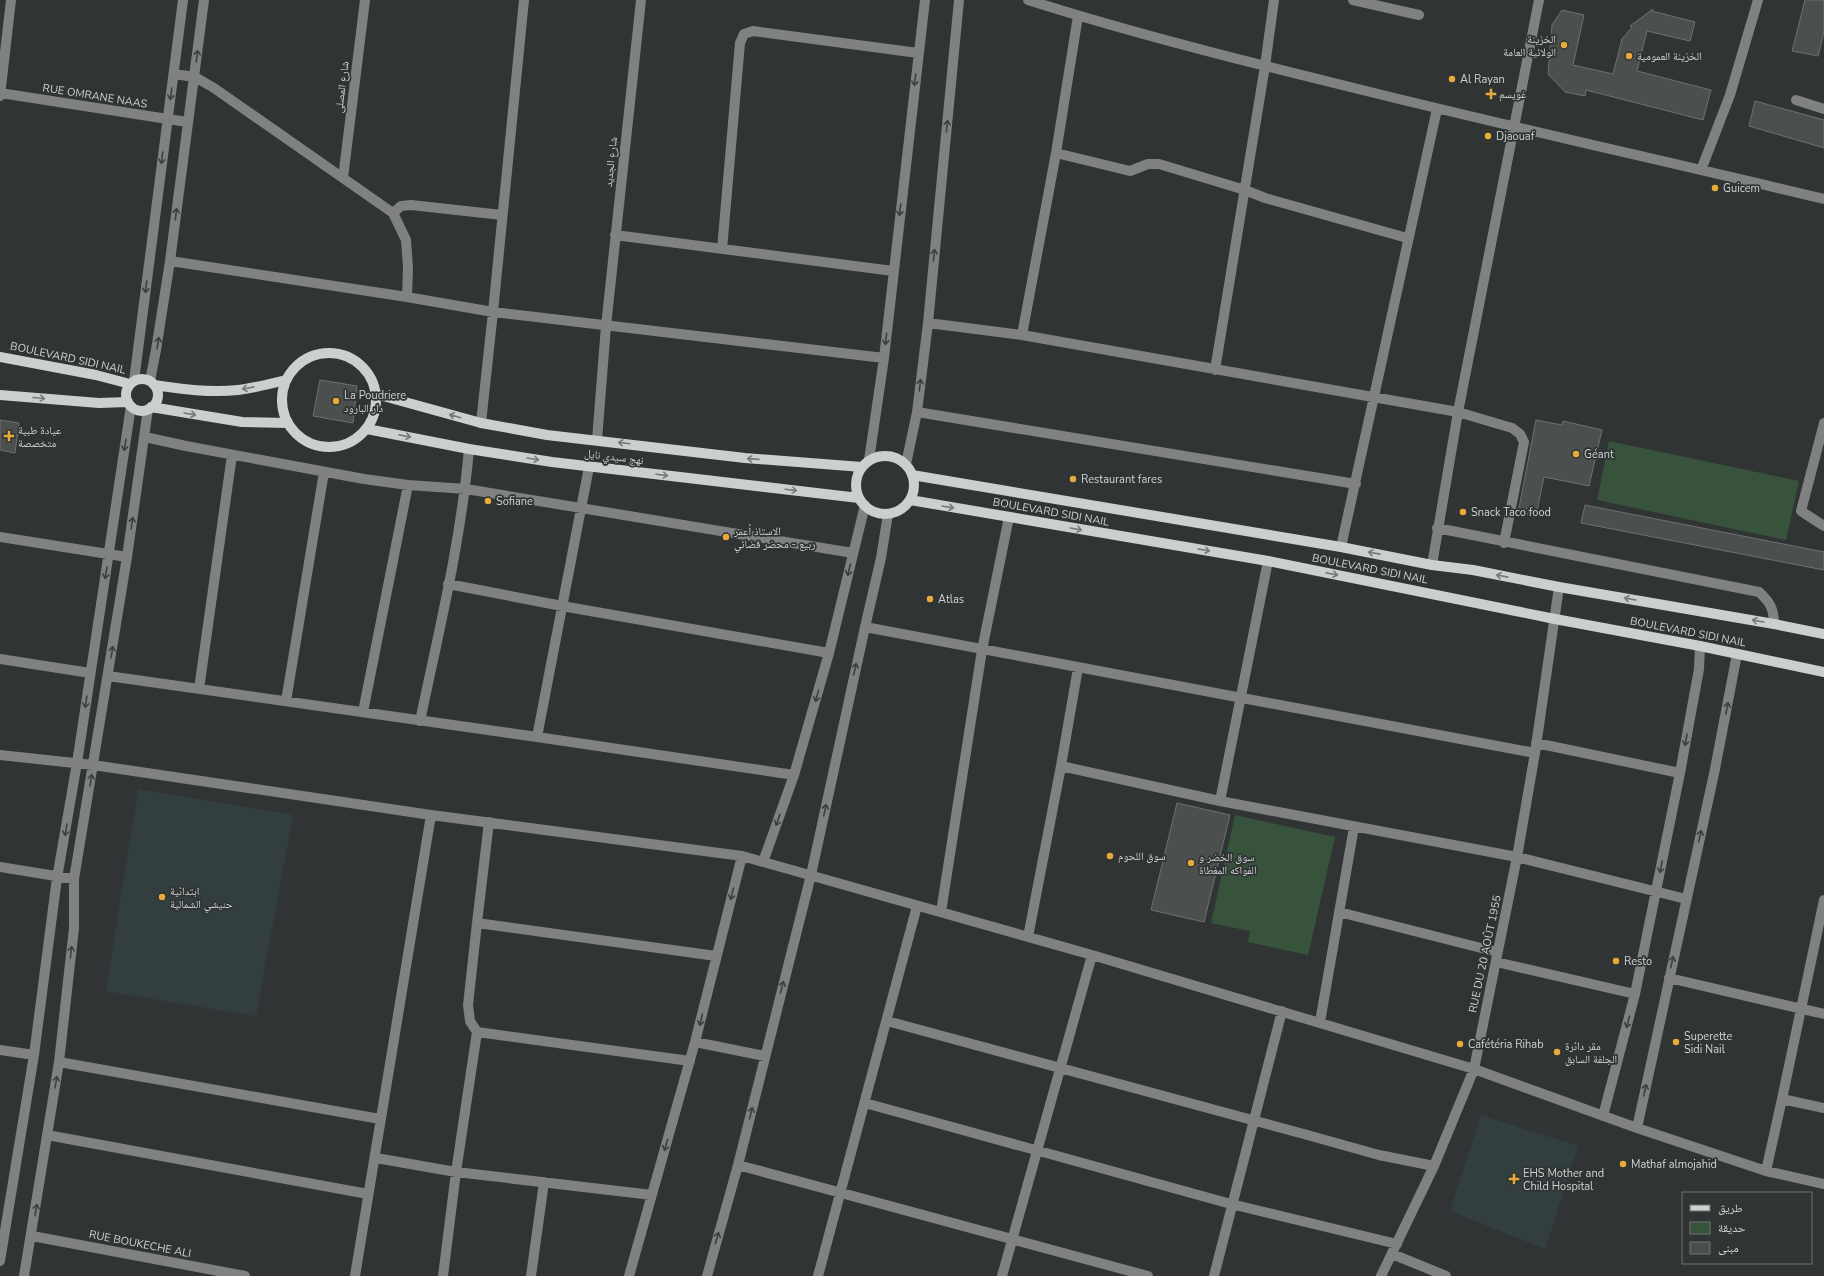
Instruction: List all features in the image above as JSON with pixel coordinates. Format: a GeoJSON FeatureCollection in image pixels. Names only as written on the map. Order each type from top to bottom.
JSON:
{"type":"FeatureCollection","features":[{"type":"Feature","properties":{"kind":"main road"},"geometry":{"type":"LineString","coordinates":[[336,353],[350,358],[363,367],[371,379],[376,394],[375,412],[367,428],[356,440],[341,446],[326,448],[310,444],[297,435],[288,423],[282,409],[282,395],[286,380],[295,368],[307,359],[321,354],[336,353]]}},
{"type":"Feature","properties":{"kind":"main road","name":"BOULEVARD SIDI NAIL"},"geometry":{"type":"LineString","coordinates":[[0,356],[132,382]]}},
{"type":"Feature","properties":{"kind":"main road"},"geometry":{"type":"LineString","coordinates":[[129,404],[126,393],[132,382],[139,379],[152,383],[197,391],[238,390],[286,380]]}},
{"type":"Feature","properties":{"kind":"main road"},"geometry":{"type":"LineString","coordinates":[[150,408],[157,399],[156,389],[152,383]]}},
{"type":"Feature","properties":{"kind":"main road","name":"نهج سيدي نايل"},"geometry":{"type":"LineString","coordinates":[[376,394],[481,424],[547,435],[745,458],[866,464]]}},
{"type":"Feature","properties":{"kind":"main road"},"geometry":{"type":"LineString","coordinates":[[0,395],[129,404],[141,410],[150,408],[242,422],[288,423]]}},
{"type":"Feature","properties":{"kind":"main road","name":"نهج سيدي نايل"},"geometry":{"type":"LineString","coordinates":[[367,428],[469,449],[589,467],[862,502]]}},
{"type":"Feature","properties":{"kind":"main road"},"geometry":{"type":"LineString","coordinates":[[892,456],[906,464],[912,475],[913,492],[910,500],[904,507],[888,514],[871,510],[862,502],[856,482],[866,464],[876,457],[892,456]]}},
{"type":"Feature","properties":{"kind":"main road","name":"BOULEVARD SIDI NAIL"},"geometry":{"type":"LineString","coordinates":[[912,475],[1341,547],[1432,565],[1473,570],[1559,587],[1824,634]]}},
{"type":"Feature","properties":{"kind":"main road","name":"BOULEVARD SIDI NAIL"},"geometry":{"type":"LineString","coordinates":[[910,500],[1268,561],[1555,619],[1700,646],[1824,672]]}},
{"type":"Feature","properties":{"kind":"street"},"geometry":{"type":"LineString","coordinates":[[0,94],[11,0]]}},
{"type":"Feature","properties":{"kind":"street"},"geometry":{"type":"LineString","coordinates":[[132,382],[183,0]]}},
{"type":"Feature","properties":{"kind":"street"},"geometry":{"type":"LineString","coordinates":[[152,383],[170,261],[187,122],[195,77],[204,0]]}},
{"type":"Feature","properties":{"kind":"street","name":"شارع المصلى"},"geometry":{"type":"LineString","coordinates":[[343,178],[365,0]]}},
{"type":"Feature","properties":{"kind":"street"},"geometry":{"type":"LineString","coordinates":[[481,424],[524,0]]}},
{"type":"Feature","properties":{"kind":"street","name":"شارع الجديد"},"geometry":{"type":"LineString","coordinates":[[597,440],[615,235],[641,0]]}},
{"type":"Feature","properties":{"kind":"street"},"geometry":{"type":"LineString","coordinates":[[866,464],[884,358],[925,0]]}},
{"type":"Feature","properties":{"kind":"street"},"geometry":{"type":"LineString","coordinates":[[906,464],[917,412],[928,323],[959,0]]}},
{"type":"Feature","properties":{"kind":"street"},"geometry":{"type":"LineString","coordinates":[[1028,0],[1078,16],[1265,66],[1437,109],[1824,199]]}},
{"type":"Feature","properties":{"kind":"street"},"geometry":{"type":"LineString","coordinates":[[1215,370],[1265,66],[1274,0]]}},
{"type":"Feature","properties":{"kind":"street"},"geometry":{"type":"LineString","coordinates":[[1353,0],[1419,16]]}},
{"type":"Feature","properties":{"kind":"street"},"geometry":{"type":"LineString","coordinates":[[1432,565],[1437,528],[1458,412],[1539,0]]}},
{"type":"Feature","properties":{"kind":"street"},"geometry":{"type":"LineString","coordinates":[[1701,170],[1730,95],[1758,0]]}},
{"type":"Feature","properties":{"kind":"street"},"geometry":{"type":"LineString","coordinates":[[1022,335],[1056,153],[1078,16]]}},
{"type":"Feature","properties":{"kind":"street"},"geometry":{"type":"LineString","coordinates":[[722,249],[740,43],[744,34],[753,31],[918,53]]}},
{"type":"Feature","properties":{"kind":"street"},"geometry":{"type":"LineString","coordinates":[[174,74],[195,77],[232,100],[393,213],[406,240],[408,268],[407,297]]}},
{"type":"Feature","properties":{"kind":"street","name":"RUE OMRANE NAAS"},"geometry":{"type":"LineString","coordinates":[[0,94],[187,122]]}},
{"type":"Feature","properties":{"kind":"street"},"geometry":{"type":"LineString","coordinates":[[1796,100],[1824,109]]}},
{"type":"Feature","properties":{"kind":"street"},"geometry":{"type":"LineString","coordinates":[[1341,547],[1356,484],[1373,396],[1407,238],[1437,109]]}},
{"type":"Feature","properties":{"kind":"street"},"geometry":{"type":"LineString","coordinates":[[1056,153],[1130,171],[1148,164],[1159,164],[1245,190],[1265,198],[1407,238]]}},
{"type":"Feature","properties":{"kind":"street"},"geometry":{"type":"LineString","coordinates":[[393,213],[401,206],[411,205],[502,216]]}},
{"type":"Feature","properties":{"kind":"street"},"geometry":{"type":"LineString","coordinates":[[615,235],[893,271]]}},
{"type":"Feature","properties":{"kind":"street"},"geometry":{"type":"LineString","coordinates":[[170,261],[407,297],[493,312],[884,358]]}},
{"type":"Feature","properties":{"kind":"street"},"geometry":{"type":"LineString","coordinates":[[928,323],[1022,335],[1215,370],[1373,396],[1458,412],[1512,428],[1520,434],[1524,442],[1504,543]]}},
{"type":"Feature","properties":{"kind":"street"},"geometry":{"type":"LineString","coordinates":[[0,1260],[2,1234],[34,1055],[57,878],[77,763],[109,554],[129,404]]}},
{"type":"Feature","properties":{"kind":"street"},"geometry":{"type":"LineString","coordinates":[[24,1276],[32,1236],[59,1062],[74,928],[74,879],[108,676],[150,408]]}},
{"type":"Feature","properties":{"kind":"street"},"geometry":{"type":"LineString","coordinates":[[917,412],[1356,484]]}},
{"type":"Feature","properties":{"kind":"street"},"geometry":{"type":"LineString","coordinates":[[1824,423],[1801,511],[1824,526]]}},
{"type":"Feature","properties":{"kind":"street"},"geometry":{"type":"LineString","coordinates":[[145,437],[232,455],[408,486],[466,489],[853,553]]}},
{"type":"Feature","properties":{"kind":"street"},"geometry":{"type":"LineString","coordinates":[[420,721],[454,559],[466,489],[469,449]]}},
{"type":"Feature","properties":{"kind":"street"},"geometry":{"type":"LineString","coordinates":[[199,689],[232,455]]}},
{"type":"Feature","properties":{"kind":"street"},"geometry":{"type":"LineString","coordinates":[[537,737],[580,507],[589,467]]}},
{"type":"Feature","properties":{"kind":"street"},"geometry":{"type":"LineString","coordinates":[[286,702],[324,472]]}},
{"type":"Feature","properties":{"kind":"street"},"geometry":{"type":"LineString","coordinates":[[363,712],[408,486]]}},
{"type":"Feature","properties":{"kind":"street"},"geometry":{"type":"LineString","coordinates":[[763,862],[794,775],[829,653],[853,553],[862,502]]}},
{"type":"Feature","properties":{"kind":"street"},"geometry":{"type":"LineString","coordinates":[[707,1276],[738,1165],[811,875],[864,627],[881,558],[888,514]]}},
{"type":"Feature","properties":{"kind":"street"},"geometry":{"type":"LineString","coordinates":[[941,912],[982,650],[1010,518]]}},
{"type":"Feature","properties":{"kind":"street"},"geometry":{"type":"LineString","coordinates":[[1437,528],[1504,543],[1759,592],[1768,600],[1774,611],[1774,624]]}},
{"type":"Feature","properties":{"kind":"street"},"geometry":{"type":"LineString","coordinates":[[0,537],[127,557]]}},
{"type":"Feature","properties":{"kind":"street"},"geometry":{"type":"LineString","coordinates":[[1220,801],[1268,561]]}},
{"type":"Feature","properties":{"kind":"street"},"geometry":{"type":"LineString","coordinates":[[448,584],[562,606],[829,653]]}},
{"type":"Feature","properties":{"kind":"street","name":"RUE DU 20 AOÛT 1955"},"geometry":{"type":"LineString","coordinates":[[1381,1276],[1434,1166],[1474,1069],[1517,857],[1536,748],[1559,587]]}},
{"type":"Feature","properties":{"kind":"street"},"geometry":{"type":"LineString","coordinates":[[864,627],[1240,699],[1680,773]]}},
{"type":"Feature","properties":{"kind":"street"},"geometry":{"type":"LineString","coordinates":[[1603,1116],[1635,994],[1680,773],[1699,669],[1700,646]]}},
{"type":"Feature","properties":{"kind":"street"},"geometry":{"type":"LineString","coordinates":[[1637,1128],[1715,769],[1737,654]]}},
{"type":"Feature","properties":{"kind":"street"},"geometry":{"type":"LineString","coordinates":[[0,659],[90,673]]}},
{"type":"Feature","properties":{"kind":"street"},"geometry":{"type":"LineString","coordinates":[[1028,937],[1078,668]]}},
{"type":"Feature","properties":{"kind":"street"},"geometry":{"type":"LineString","coordinates":[[108,676],[794,775]]}},
{"type":"Feature","properties":{"kind":"street"},"geometry":{"type":"LineString","coordinates":[[0,755],[93,764],[431,815],[742,856],[1092,955],[1320,1022],[1474,1069],[1637,1128],[1766,1171],[1824,1184]]}},
{"type":"Feature","properties":{"kind":"street"},"geometry":{"type":"LineString","coordinates":[[1061,766],[1220,801],[1517,857],[1686,899]]}},
{"type":"Feature","properties":{"kind":"street"},"geometry":{"type":"LineString","coordinates":[[356,1276],[368,1194],[376,1158],[380,1119],[431,815]]}},
{"type":"Feature","properties":{"kind":"street"},"geometry":{"type":"LineString","coordinates":[[443,1276],[476,1032],[470,1021],[468,1005],[488,822]]}},
{"type":"Feature","properties":{"kind":"street"},"geometry":{"type":"LineString","coordinates":[[1320,1022],[1354,826]]}},
{"type":"Feature","properties":{"kind":"street"},"geometry":{"type":"LineString","coordinates":[[629,1276],[690,1061],[742,856]]}},
{"type":"Feature","properties":{"kind":"street"},"geometry":{"type":"LineString","coordinates":[[0,868],[57,878],[74,879]]}},
{"type":"Feature","properties":{"kind":"street"},"geometry":{"type":"LineString","coordinates":[[1766,1171],[1824,900]]}},
{"type":"Feature","properties":{"kind":"street"},"geometry":{"type":"LineString","coordinates":[[820,1276],[840,1193],[917,906]]}},
{"type":"Feature","properties":{"kind":"street"},"geometry":{"type":"LineString","coordinates":[[1339,912],[1496,957],[1635,994]]}},
{"type":"Feature","properties":{"kind":"street"},"geometry":{"type":"LineString","coordinates":[[477,923],[716,956]]}},
{"type":"Feature","properties":{"kind":"street"},"geometry":{"type":"LineString","coordinates":[[1002,1276],[1092,955]]}},
{"type":"Feature","properties":{"kind":"street"},"geometry":{"type":"LineString","coordinates":[[1669,978],[1824,1014]]}},
{"type":"Feature","properties":{"kind":"street"},"geometry":{"type":"LineString","coordinates":[[1214,1276],[1282,1011]]}},
{"type":"Feature","properties":{"kind":"street"},"geometry":{"type":"LineString","coordinates":[[887,1020],[1379,1155],[1434,1166]]}},
{"type":"Feature","properties":{"kind":"street"},"geometry":{"type":"LineString","coordinates":[[476,1032],[690,1061]]}},
{"type":"Feature","properties":{"kind":"street"},"geometry":{"type":"LineString","coordinates":[[695,1042],[765,1056]]}},
{"type":"Feature","properties":{"kind":"street"},"geometry":{"type":"LineString","coordinates":[[0,1050],[34,1055]]}},
{"type":"Feature","properties":{"kind":"street"},"geometry":{"type":"LineString","coordinates":[[59,1062],[380,1119]]}},
{"type":"Feature","properties":{"kind":"street"},"geometry":{"type":"LineString","coordinates":[[1782,1099],[1824,1108]]}},
{"type":"Feature","properties":{"kind":"street"},"geometry":{"type":"LineString","coordinates":[[865,1103],[1232,1204],[1397,1244]]}},
{"type":"Feature","properties":{"kind":"street"},"geometry":{"type":"LineString","coordinates":[[47,1135],[368,1194]]}},
{"type":"Feature","properties":{"kind":"street"},"geometry":{"type":"LineString","coordinates":[[376,1158],[456,1172],[652,1196]]}},
{"type":"Feature","properties":{"kind":"street"},"geometry":{"type":"LineString","coordinates":[[738,1165],[1148,1276]]}},
{"type":"Feature","properties":{"kind":"street"},"geometry":{"type":"LineString","coordinates":[[531,1276],[544,1182]]}},
{"type":"Feature","properties":{"kind":"street","name":"RUE BOUKECHE ALI"},"geometry":{"type":"LineString","coordinates":[[32,1236],[245,1276]]}},
{"type":"Feature","properties":{"kind":"street"},"geometry":{"type":"LineString","coordinates":[[1392,1254],[1446,1276]]}},
{"type":"Feature","properties":{"kind":"shaded area"},"geometry":{"type":"Polygon","coordinates":[[[138,789],[293,815],[256,1016],[106,991],[138,789]]]}},
{"type":"Feature","properties":{"kind":"shaded area","name":"EHS Mother and Child Hospital"},"geometry":{"type":"Polygon","coordinates":[[[1481,1115],[1578,1146],[1545,1249],[1450,1211],[1481,1115]]]}},
{"type":"Feature","properties":{"kind":"green space"},"geometry":{"type":"Polygon","coordinates":[[[1609,441],[1799,481],[1786,540],[1597,500],[1609,441]]]}},
{"type":"Feature","properties":{"kind":"green space"},"geometry":{"type":"Polygon","coordinates":[[[1235,815],[1335,837],[1308,955],[1248,942],[1250,931],[1211,923],[1235,815]]]}},
{"type":"Feature","properties":{"kind":"building"},"geometry":{"type":"Polygon","coordinates":[[[1805,0],[1824,0],[1824,32],[1818,56],[1792,51],[1805,0]]]}},
{"type":"Feature","properties":{"kind":"building","name":"الخزينة العمومية"},"geometry":{"type":"Polygon","coordinates":[[[1653,9],[1652,11],[1695,22],[1690,41],[1647,31],[1637,71],[1711,90],[1703,120],[1586,90],[1585,96],[1565,92],[1548,74],[1552,25],[1562,10],[1584,15],[1573,65],[1613,74],[1622,39],[1632,27],[1630,26],[1653,9]]]}},
{"type":"Feature","properties":{"kind":"building"},"geometry":{"type":"Polygon","coordinates":[[[1755,101],[1824,120],[1824,148],[1749,126],[1755,101]]]}},
{"type":"Feature","properties":{"kind":"building","name":"La Poudriere دار البارود"},"geometry":{"type":"Polygon","coordinates":[[[320,380],[357,386],[353,423],[313,416],[320,380]]]}},
{"type":"Feature","properties":{"kind":"building","name":"عيادة طبية متخصصة"},"geometry":{"type":"Polygon","coordinates":[[[0,420],[19,423],[15,453],[0,450],[0,420]]]}},
{"type":"Feature","properties":{"kind":"building"},"geometry":{"type":"Polygon","coordinates":[[[1536,420],[1562,425],[1563,421],[1602,430],[1589,486],[1544,477],[1536,516],[1518,513],[1536,420]]]}},
{"type":"Feature","properties":{"kind":"building"},"geometry":{"type":"Polygon","coordinates":[[[1585,505],[1824,552],[1824,570],[1581,523],[1585,505]]]}},
{"type":"Feature","properties":{"kind":"building","name":"سوق الخضر و الفواكه المغطاة"},"geometry":{"type":"Polygon","coordinates":[[[1177,803],[1230,815],[1204,922],[1151,910],[1177,803]]]}},
{"type":"Feature","properties":{"kind":"place","name":"الخزينة الولائية العامة"},"geometry":{"type":"Point","coordinates":[1564,45]}},
{"type":"Feature","properties":{"kind":"place","name":"الخزينة العمومية"},"geometry":{"type":"Point","coordinates":[1629,56]}},
{"type":"Feature","properties":{"kind":"place","name":"Al Rayan"},"geometry":{"type":"Point","coordinates":[1452,79]}},
{"type":"Feature","properties":{"kind":"place","name":"غويسم"},"geometry":{"type":"Point","coordinates":[1491,94]}},
{"type":"Feature","properties":{"kind":"place","name":"Djaouaf"},"geometry":{"type":"Point","coordinates":[1488,136]}},
{"type":"Feature","properties":{"kind":"place","name":"Guicem"},"geometry":{"type":"Point","coordinates":[1715,188]}},
{"type":"Feature","properties":{"kind":"place","name":"La Poudriere دار البارود"},"geometry":{"type":"Point","coordinates":[336,401]}},
{"type":"Feature","properties":{"kind":"place","name":"عيادة طبية متخصصة"},"geometry":{"type":"Point","coordinates":[9,436]}},
{"type":"Feature","properties":{"kind":"place","name":"Géant"},"geometry":{"type":"Point","coordinates":[1576,454]}},
{"type":"Feature","properties":{"kind":"place","name":"Restaurant fares"},"geometry":{"type":"Point","coordinates":[1073,479]}},
{"type":"Feature","properties":{"kind":"place","name":"Sofiane"},"geometry":{"type":"Point","coordinates":[488,501]}},
{"type":"Feature","properties":{"kind":"place","name":"Snack Taco food"},"geometry":{"type":"Point","coordinates":[1463,512]}},
{"type":"Feature","properties":{"kind":"place","name":"الاستاذ أعمر ربيع - محضر قضائي"},"geometry":{"type":"Point","coordinates":[726,537]}},
{"type":"Feature","properties":{"kind":"place","name":"Atlas"},"geometry":{"type":"Point","coordinates":[930,599]}},
{"type":"Feature","properties":{"kind":"place","name":"سوق اللحوم"},"geometry":{"type":"Point","coordinates":[1110,856]}},
{"type":"Feature","properties":{"kind":"place","name":"سوق الخضر و الفواكه المغطاة"},"geometry":{"type":"Point","coordinates":[1191,863]}},
{"type":"Feature","properties":{"kind":"place","name":"ابتدائية حنيشي الشمالية"},"geometry":{"type":"Point","coordinates":[162,897]}},
{"type":"Feature","properties":{"kind":"place","name":"Resto"},"geometry":{"type":"Point","coordinates":[1616,961]}},
{"type":"Feature","properties":{"kind":"place","name":"Superette Sidi Nail"},"geometry":{"type":"Point","coordinates":[1676,1042]}},
{"type":"Feature","properties":{"kind":"place","name":"Cafétéria Rihab"},"geometry":{"type":"Point","coordinates":[1460,1044]}},
{"type":"Feature","properties":{"kind":"place","name":"مقر دائرة الجلفة السابق"},"geometry":{"type":"Point","coordinates":[1557,1052]}},
{"type":"Feature","properties":{"kind":"place","name":"Mathaf almojahid"},"geometry":{"type":"Point","coordinates":[1623,1164]}},
{"type":"Feature","properties":{"kind":"place","name":"EHS Mother and Child Hospital"},"geometry":{"type":"Point","coordinates":[1514,1179]}}]}
